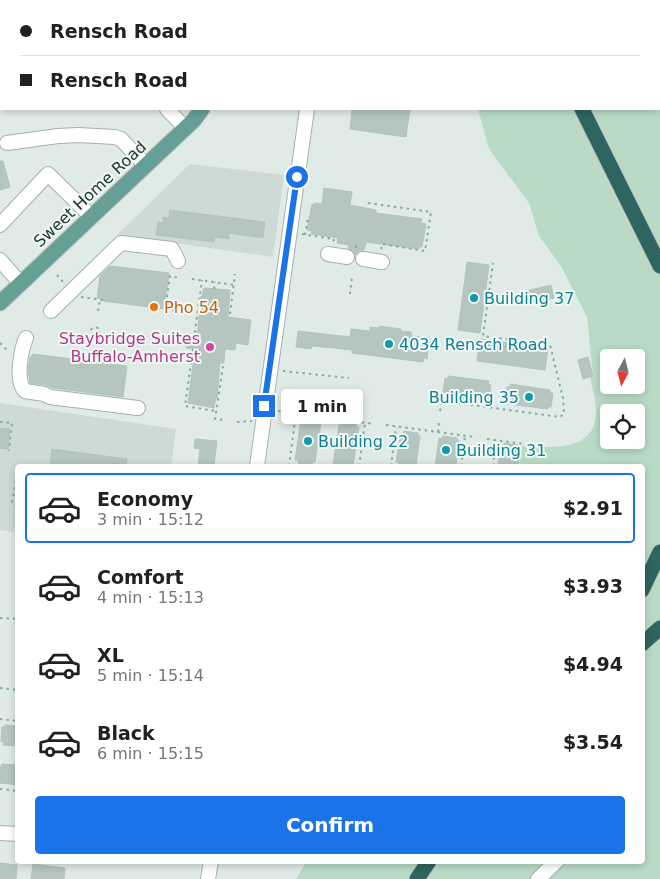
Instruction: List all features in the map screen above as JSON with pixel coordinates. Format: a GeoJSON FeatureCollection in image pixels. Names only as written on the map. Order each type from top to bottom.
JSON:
{"type":"FeatureCollection","features":[{"type":"Feature","properties":{"kind":"highway"},"geometry":{"type":"LineString","coordinates":[[582,110],[660,266]]}},
{"type":"Feature","properties":{"kind":"highway"},"geometry":{"type":"LineString","coordinates":[[645,584],[660,552]]}},
{"type":"Feature","properties":{"kind":"highway"},"geometry":{"type":"LineString","coordinates":[[645,641],[660,628]]}},
{"type":"Feature","properties":{"kind":"highway"},"geometry":{"type":"LineString","coordinates":[[417,879],[427,864]]}},
{"type":"Feature","properties":{"kind":"main road","name":"Sweet Home Road"},"geometry":{"type":"LineString","coordinates":[[0,303],[146,166],[201,110]]}},
{"type":"Feature","properties":{"kind":"street"},"geometry":{"type":"LineString","coordinates":[[168,110],[185,128]]}},
{"type":"Feature","properties":{"kind":"street"},"geometry":{"type":"LineString","coordinates":[[257,464],[306,110]]}},
{"type":"Feature","properties":{"kind":"street"},"geometry":{"type":"LineString","coordinates":[[7,143],[58,136],[115,137],[122,139],[146,166]]}},
{"type":"Feature","properties":{"kind":"street"},"geometry":{"type":"LineString","coordinates":[[0,225],[48,174],[92,217]]}},
{"type":"Feature","properties":{"kind":"street"},"geometry":{"type":"LineString","coordinates":[[51,311],[121,243],[172,250],[178,261]]}},
{"type":"Feature","properties":{"kind":"street"},"geometry":{"type":"LineString","coordinates":[[330,251],[382,258]]}},
{"type":"Feature","properties":{"kind":"street"},"geometry":{"type":"LineString","coordinates":[[0,260],[20,283]]}},
{"type":"Feature","properties":{"kind":"street"},"geometry":{"type":"LineString","coordinates":[[26,338],[19,375],[20,384],[25,391],[44,394],[50,397],[138,408]]}},
{"type":"Feature","properties":{"kind":"street"},"geometry":{"type":"LineString","coordinates":[[0,833],[15,834]]}},
{"type":"Feature","properties":{"kind":"street"},"geometry":{"type":"LineString","coordinates":[[208,879],[210,864]]}},
{"type":"Feature","properties":{"kind":"street"},"geometry":{"type":"LineString","coordinates":[[538,879],[554,864]]}},
{"type":"Feature","properties":{"kind":"path"},"geometry":{"type":"LineString","coordinates":[[368,203],[430,212],[425,250],[382,244],[382,258]]}},
{"type":"Feature","properties":{"kind":"path"},"geometry":{"type":"LineString","coordinates":[[305,235],[308,216],[310,217]]}},
{"type":"Feature","properties":{"kind":"path"},"geometry":{"type":"LineString","coordinates":[[300,234],[334,239],[330,251]]}},
{"type":"Feature","properties":{"kind":"path"},"geometry":{"type":"LineString","coordinates":[[355,254],[356,244]]}},
{"type":"Feature","properties":{"kind":"path"},"geometry":{"type":"LineString","coordinates":[[440,411],[442,401],[560,416],[564,414],[563,398],[550,345],[483,336],[492,263]]}},
{"type":"Feature","properties":{"kind":"path"},"geometry":{"type":"LineString","coordinates":[[230,314],[235,274]]}},
{"type":"Feature","properties":{"kind":"path"},"geometry":{"type":"LineString","coordinates":[[175,311],[165,309],[170,276],[180,278]]}},
{"type":"Feature","properties":{"kind":"path"},"geometry":{"type":"LineString","coordinates":[[350,294],[352,277]]}},
{"type":"Feature","properties":{"kind":"path"},"geometry":{"type":"LineString","coordinates":[[192,279],[234,284]]}},
{"type":"Feature","properties":{"kind":"path"},"geometry":{"type":"LineString","coordinates":[[194,339],[202,280]]}},
{"type":"Feature","properties":{"kind":"path"},"geometry":{"type":"LineString","coordinates":[[216,282],[217,288]]}},
{"type":"Feature","properties":{"kind":"path"},"geometry":{"type":"LineString","coordinates":[[214,289],[216,282]]}},
{"type":"Feature","properties":{"kind":"path"},"geometry":{"type":"LineString","coordinates":[[76,293],[82,297],[103,300]]}},
{"type":"Feature","properties":{"kind":"path"},"geometry":{"type":"LineString","coordinates":[[98,311],[100,300]]}},
{"type":"Feature","properties":{"kind":"path"},"geometry":{"type":"LineString","coordinates":[[95,335],[91,330],[96,327],[97,322]]}},
{"type":"Feature","properties":{"kind":"path"},"geometry":{"type":"LineString","coordinates":[[94,340],[95,335],[100,332],[96,327]]}},
{"type":"Feature","properties":{"kind":"path"},"geometry":{"type":"LineString","coordinates":[[0,343],[10,352]]}},
{"type":"Feature","properties":{"kind":"path"},"geometry":{"type":"LineString","coordinates":[[193,349],[185,406],[201,407],[216,411]]}},
{"type":"Feature","properties":{"kind":"path"},"geometry":{"type":"LineString","coordinates":[[92,362],[93,351]]}},
{"type":"Feature","properties":{"kind":"path"},"geometry":{"type":"LineString","coordinates":[[223,366],[215,418],[225,420]]}},
{"type":"Feature","properties":{"kind":"path"},"geometry":{"type":"LineString","coordinates":[[283,371],[349,378]]}},
{"type":"Feature","properties":{"kind":"path"},"geometry":{"type":"LineString","coordinates":[[278,411],[374,424]]}},
{"type":"Feature","properties":{"kind":"path"},"geometry":{"type":"LineString","coordinates":[[289,464],[296,413]]}},
{"type":"Feature","properties":{"kind":"path"},"geometry":{"type":"LineString","coordinates":[[237,422],[252,421]]}},
{"type":"Feature","properties":{"kind":"path"},"geometry":{"type":"LineString","coordinates":[[0,422],[12,423],[9,451]]}},
{"type":"Feature","properties":{"kind":"path"},"geometry":{"type":"LineString","coordinates":[[438,432],[439,422]]}},
{"type":"Feature","properties":{"kind":"path"},"geometry":{"type":"LineString","coordinates":[[359,464],[365,423]]}},
{"type":"Feature","properties":{"kind":"path"},"geometry":{"type":"LineString","coordinates":[[386,426],[475,437]]}},
{"type":"Feature","properties":{"kind":"path"},"geometry":{"type":"LineString","coordinates":[[391,464],[396,427]]}},
{"type":"Feature","properties":{"kind":"path"},"geometry":{"type":"LineString","coordinates":[[461,464],[465,436]]}},
{"type":"Feature","properties":{"kind":"path"},"geometry":{"type":"LineString","coordinates":[[487,439],[524,444]]}},
{"type":"Feature","properties":{"kind":"path"},"geometry":{"type":"LineString","coordinates":[[493,464],[496,440]]}},
{"type":"Feature","properties":{"kind":"path"},"geometry":{"type":"LineString","coordinates":[[15,486],[12,503],[15,506]]}},
{"type":"Feature","properties":{"kind":"path"},"geometry":{"type":"LineString","coordinates":[[0,618],[15,619]]}},
{"type":"Feature","properties":{"kind":"path"},"geometry":{"type":"LineString","coordinates":[[0,688],[15,690]]}},
{"type":"Feature","properties":{"kind":"path"},"geometry":{"type":"LineString","coordinates":[[0,719],[15,721]]}},
{"type":"Feature","properties":{"kind":"path"},"geometry":{"type":"LineString","coordinates":[[0,789],[15,791]]}},
{"type":"Feature","properties":{"kind":"shaded area"},"geometry":{"type":"Polygon","coordinates":[[[190,164],[284,175],[273,257],[117,235],[190,164]]]}},
{"type":"Feature","properties":{"kind":"shaded area"},"geometry":{"type":"Polygon","coordinates":[[[0,403],[176,429],[171,464],[15,464],[15,533],[0,530],[0,403]]]}},
{"type":"Feature","properties":{"kind":"green space"},"geometry":{"type":"Polygon","coordinates":[[[478,110],[660,110],[660,879],[296,879],[305,864],[645,864],[645,464],[519,464],[522,446],[556,447],[578,442],[593,428],[596,416],[590,377],[593,376],[587,317],[561,266],[539,236],[529,203],[489,149],[478,110]]]}},
{"type":"Feature","properties":{"kind":"building"},"geometry":{"type":"Polygon","coordinates":[[[352,110],[410,110],[406,137],[350,129],[352,110]]]}},
{"type":"Feature","properties":{"kind":"building"},"geometry":{"type":"Polygon","coordinates":[[[0,161],[3,161],[10,187],[0,190],[0,161]]]}},
{"type":"Feature","properties":{"kind":"building"},"geometry":{"type":"Polygon","coordinates":[[[324,188],[352,192],[350,205],[376,210],[376,213],[422,219],[421,223],[426,224],[422,247],[419,247],[419,249],[366,242],[364,250],[359,251],[355,255],[348,248],[349,245],[337,243],[338,238],[311,234],[312,231],[307,230],[312,204],[322,204],[324,188]]]}},
{"type":"Feature","properties":{"kind":"building"},"geometry":{"type":"Polygon","coordinates":[[[170,210],[265,222],[263,238],[229,233],[229,239],[215,237],[214,242],[156,235],[158,222],[163,223],[163,217],[169,218],[170,210]]]}},
{"type":"Feature","properties":{"kind":"building","name":"Building 37"},"geometry":{"type":"Polygon","coordinates":[[[467,262],[489,265],[480,333],[458,330],[467,262]]]}},
{"type":"Feature","properties":{"kind":"building"},"geometry":{"type":"Polygon","coordinates":[[[110,266],[169,273],[164,309],[103,301],[104,299],[97,298],[100,276],[110,266]]]}},
{"type":"Feature","properties":{"kind":"building"},"geometry":{"type":"Polygon","coordinates":[[[551,285],[554,298],[530,304],[526,291],[551,285]]]}},
{"type":"Feature","properties":{"kind":"building","name":"Staybridge Suites Buffalo-Amherst"},"geometry":{"type":"Polygon","coordinates":[[[204,288],[230,290],[228,317],[251,320],[248,345],[236,343],[235,350],[225,349],[224,363],[220,363],[217,398],[214,408],[188,403],[195,349],[186,348],[187,338],[197,339],[201,296],[204,288]]]}},
{"type":"Feature","properties":{"kind":"building","name":"4034 Rensch Road"},"geometry":{"type":"Polygon","coordinates":[[[379,326],[411,332],[411,336],[429,338],[427,359],[424,358],[423,362],[352,353],[352,350],[312,346],[311,349],[296,347],[298,331],[350,337],[351,329],[370,331],[370,327],[379,328],[379,326]]]}},
{"type":"Feature","properties":{"kind":"building"},"geometry":{"type":"Polygon","coordinates":[[[480,339],[548,348],[545,370],[477,361],[480,339]]]}},
{"type":"Feature","properties":{"kind":"building"},"geometry":{"type":"Polygon","coordinates":[[[33,354],[127,366],[123,397],[53,388],[30,383],[28,371],[30,358],[33,354]]]}},
{"type":"Feature","properties":{"kind":"building"},"geometry":{"type":"Polygon","coordinates":[[[588,357],[593,376],[583,379],[578,360],[588,357]]]}},
{"type":"Feature","properties":{"kind":"building"},"geometry":{"type":"Polygon","coordinates":[[[448,376],[489,381],[488,384],[491,385],[489,399],[486,399],[486,401],[446,396],[446,393],[443,393],[445,378],[448,379],[448,376]]]}},
{"type":"Feature","properties":{"kind":"building","name":"Building 35"},"geometry":{"type":"Polygon","coordinates":[[[510,384],[550,390],[550,393],[553,393],[551,407],[548,407],[548,409],[508,404],[508,401],[505,401],[507,387],[510,387],[510,384]]]}},
{"type":"Feature","properties":{"kind":"building","name":"Building 22"},"geometry":{"type":"Polygon","coordinates":[[[304,418],[319,419],[318,422],[321,422],[315,462],[312,464],[298,463],[298,460],[295,460],[301,420],[304,420],[304,418]]]}},
{"type":"Feature","properties":{"kind":"building"},"geometry":{"type":"Polygon","coordinates":[[[342,423],[359,427],[353,464],[333,464],[339,425],[342,425],[342,423]]]}},
{"type":"Feature","properties":{"kind":"building"},"geometry":{"type":"Polygon","coordinates":[[[0,428],[10,429],[8,449],[0,448],[0,428]]]}},
{"type":"Feature","properties":{"kind":"building"},"geometry":{"type":"Polygon","coordinates":[[[404,431],[418,433],[420,436],[416,464],[399,464],[396,462],[401,433],[403,434],[404,431]]]}},
{"type":"Feature","properties":{"kind":"building","name":"Building 31"},"geometry":{"type":"Polygon","coordinates":[[[443,436],[457,438],[459,441],[456,464],[435,464],[439,438],[442,439],[443,436]]]}},
{"type":"Feature","properties":{"kind":"building"},"geometry":{"type":"Polygon","coordinates":[[[195,439],[217,441],[214,464],[198,464],[200,449],[194,448],[195,439]]]}},
{"type":"Feature","properties":{"kind":"building"},"geometry":{"type":"Polygon","coordinates":[[[504,443],[518,445],[518,448],[520,448],[518,464],[498,464],[501,446],[504,446],[504,443]]]}},
{"type":"Feature","properties":{"kind":"building"},"geometry":{"type":"Polygon","coordinates":[[[52,449],[127,459],[126,464],[50,464],[52,449]]]}},
{"type":"Feature","properties":{"kind":"building"},"geometry":{"type":"Polygon","coordinates":[[[5,725],[15,726],[15,746],[3,745],[4,742],[1,742],[2,727],[5,727],[5,725]]]}},
{"type":"Feature","properties":{"kind":"building"},"geometry":{"type":"Polygon","coordinates":[[[2,764],[15,765],[15,785],[0,783],[2,764]]]}},
{"type":"Feature","properties":{"kind":"building"},"geometry":{"type":"Polygon","coordinates":[[[0,863],[17,865],[16,879],[0,879],[0,863]]]}},
{"type":"Feature","properties":{"kind":"building"},"geometry":{"type":"Polygon","coordinates":[[[33,864],[65,868],[64,879],[31,879],[33,864]]]}},
{"type":"Feature","properties":{"kind":"place","name":"Building 37"},"geometry":{"type":"Point","coordinates":[474,298]}},
{"type":"Feature","properties":{"kind":"place","name":"Pho 54"},"geometry":{"type":"Point","coordinates":[154,307]}},
{"type":"Feature","properties":{"kind":"place","name":"4034 Rensch Road"},"geometry":{"type":"Point","coordinates":[389,344]}},
{"type":"Feature","properties":{"kind":"place","name":"Staybridge Suites Buffalo-Amherst"},"geometry":{"type":"Point","coordinates":[210,347]}},
{"type":"Feature","properties":{"kind":"place","name":"Building 35"},"geometry":{"type":"Point","coordinates":[529,397]}},
{"type":"Feature","properties":{"kind":"place","name":"Building 22"},"geometry":{"type":"Point","coordinates":[308,441]}},
{"type":"Feature","properties":{"kind":"place","name":"Building 31"},"geometry":{"type":"Point","coordinates":[446,450]}},
{"type":"Feature","properties":{"kind":"route"},"geometry":{"type":"LineString","coordinates":[[264,406],[297,177]]}}]}
